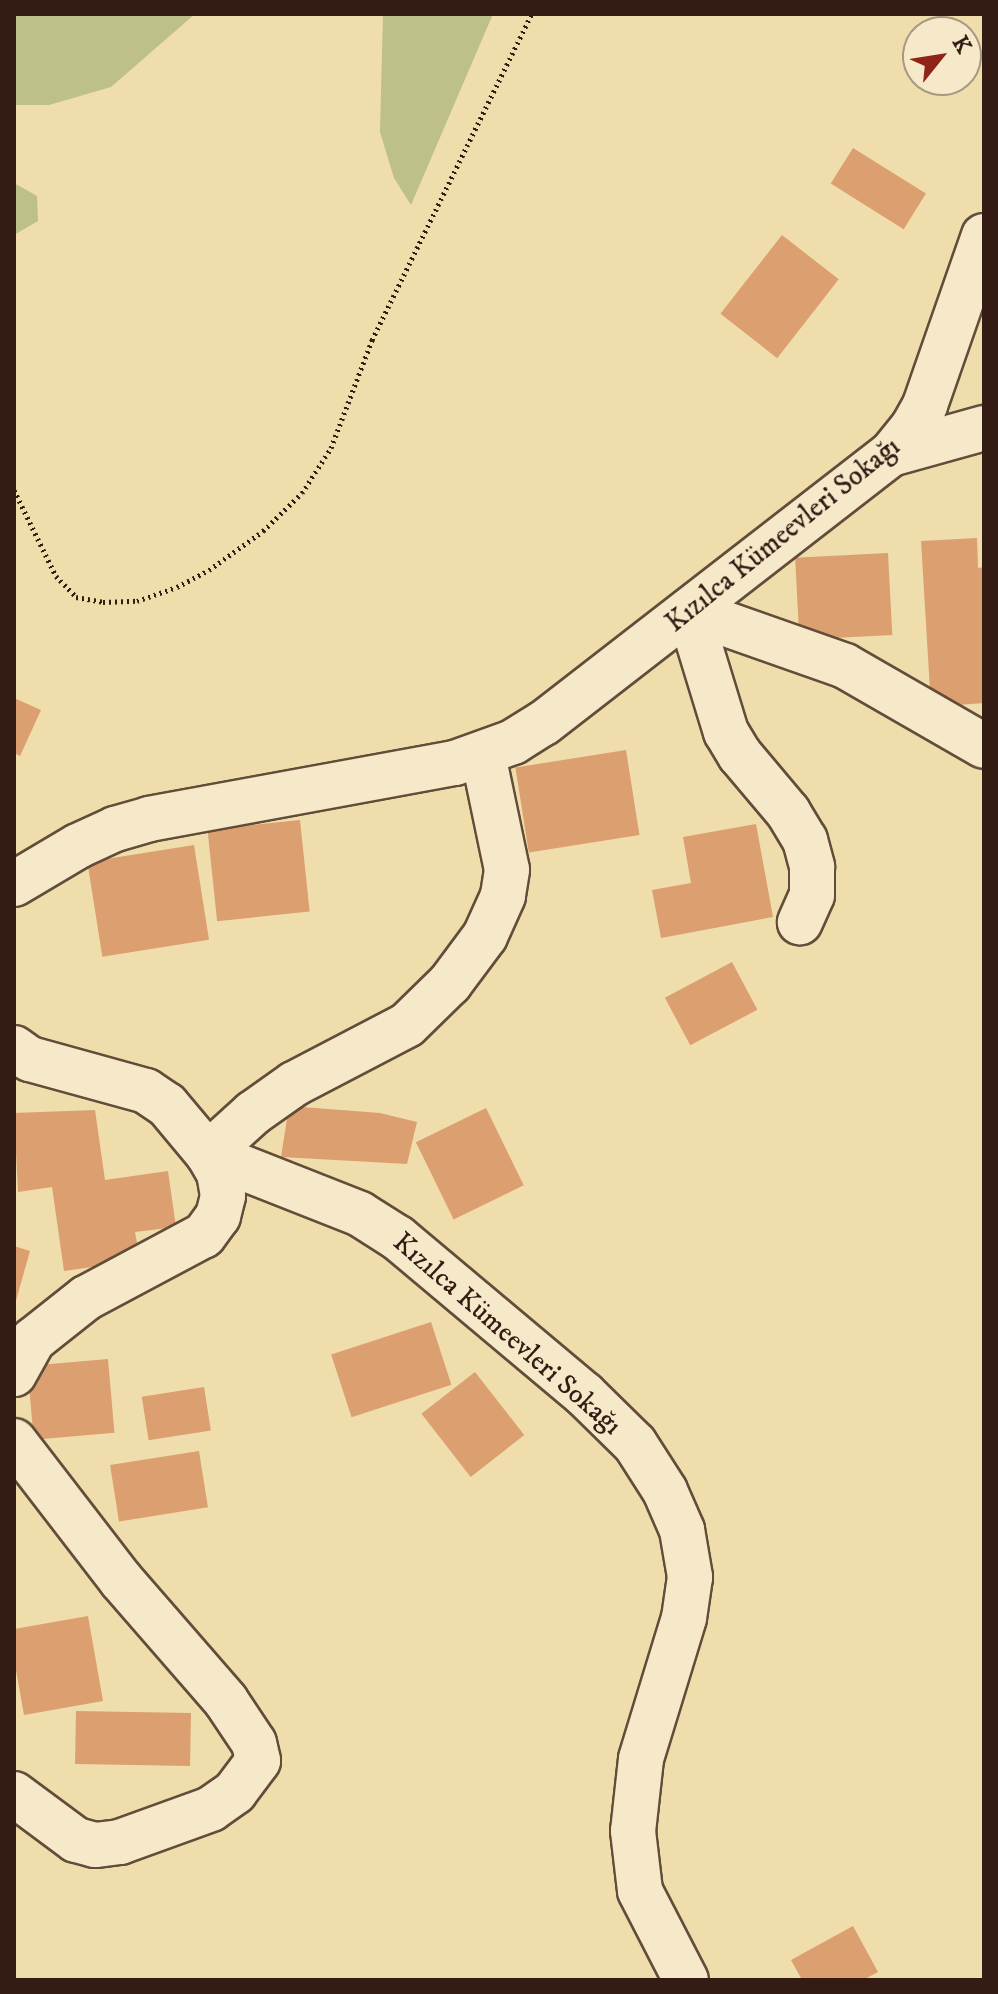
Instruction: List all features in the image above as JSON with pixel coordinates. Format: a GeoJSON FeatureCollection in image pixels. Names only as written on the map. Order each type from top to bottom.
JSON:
{"type":"FeatureCollection","features":[{"type":"Feature","properties":{"kind":"street","name":"Kızılca Kümeevleri Sokağı"},"geometry":{"type":"LineString","coordinates":[[14,884],[78,846],[149,819],[483,755],[513,742],[544,723],[891,454],[913,427],[925,405],[984,236]]}},
{"type":"Feature","properties":{"kind":"street"},"geometry":{"type":"LineString","coordinates":[[891,454],[984,428]]}},
{"type":"Feature","properties":{"kind":"street"},"geometry":{"type":"LineString","coordinates":[[689,611],[845,666],[984,746]]}},
{"type":"Feature","properties":{"kind":"street"},"geometry":{"type":"LineString","coordinates":[[689,611],[726,732],[740,755],[788,812],[805,840],[812,867],[812,895],[800,922]]}},
{"type":"Feature","properties":{"kind":"street"},"geometry":{"type":"LineString","coordinates":[[208,1154],[253,1113],[294,1084],[407,1025],[450,983],[485,936],[503,896],[507,870],[483,755]]}},
{"type":"Feature","properties":{"kind":"street","name":"Kızılca Kümeevleri Sokağı"},"geometry":{"type":"LineString","coordinates":[[14,1048],[30,1059],[146,1091],[167,1105],[208,1154],[219,1173],[223,1196],[218,1216],[204,1235],[86,1298],[33,1340],[20,1356],[14,1374]]}},
{"type":"Feature","properties":{"kind":"street","name":"Kızılca Kümeevleri Sokağı"},"geometry":{"type":"LineString","coordinates":[[208,1154],[360,1214],[398,1238],[584,1394],[635,1444],[665,1491],[682,1530],[690,1577],[684,1618],[641,1759],[633,1831],[640,1891],[686,1980]]}},
{"type":"Feature","properties":{"kind":"street"},"geometry":{"type":"LineString","coordinates":[[14,1441],[121,1580],[226,1701],[254,1743],[258,1761],[235,1792],[211,1809],[120,1842],[95,1845],[76,1840],[14,1794]]}},
{"type":"Feature","properties":{"kind":"path"},"geometry":{"type":"LineString","coordinates":[[14,490],[56,576],[76,597],[103,602],[137,601],[177,587],[209,570],[263,531],[302,493],[331,448],[377,327],[532,14]]}},
{"type":"Feature","properties":{"kind":"green space"},"geometry":{"type":"Polygon","coordinates":[[[14,14],[195,14],[111,87],[49,105],[14,105],[14,14]]]}},
{"type":"Feature","properties":{"kind":"green space"},"geometry":{"type":"Polygon","coordinates":[[[383,14],[493,14],[411,205],[394,178],[380,132],[383,14]]]}},
{"type":"Feature","properties":{"kind":"green space"},"geometry":{"type":"Polygon","coordinates":[[[14,183],[37,196],[38,221],[14,235],[14,183]]]}},
{"type":"Feature","properties":{"kind":"building"},"geometry":{"type":"Polygon","coordinates":[[[853,148],[926,194],[904,229],[831,184],[853,148]]]}},
{"type":"Feature","properties":{"kind":"building"},"geometry":{"type":"Polygon","coordinates":[[[782,235],[839,279],[777,358],[720,314],[782,235]]]}},
{"type":"Feature","properties":{"kind":"building"},"geometry":{"type":"Polygon","coordinates":[[[977,538],[978,568],[984,567],[984,703],[931,707],[921,541],[977,538]]]}},
{"type":"Feature","properties":{"kind":"building"},"geometry":{"type":"Polygon","coordinates":[[[888,553],[892,635],[799,640],[795,558],[888,553]]]}},
{"type":"Feature","properties":{"kind":"building"},"geometry":{"type":"Polygon","coordinates":[[[14,698],[41,710],[20,756],[14,753],[14,698]]]}},
{"type":"Feature","properties":{"kind":"building"},"geometry":{"type":"Polygon","coordinates":[[[626,750],[639,835],[529,852],[515,768],[626,750]]]}},
{"type":"Feature","properties":{"kind":"building"},"geometry":{"type":"Polygon","coordinates":[[[300,820],[310,911],[217,921],[208,830],[300,820]]]}},
{"type":"Feature","properties":{"kind":"building"},"geometry":{"type":"Polygon","coordinates":[[[756,824],[773,917],[661,938],[652,890],[691,883],[683,837],[756,824]]]}},
{"type":"Feature","properties":{"kind":"building"},"geometry":{"type":"Polygon","coordinates":[[[194,845],[209,940],[102,957],[87,862],[194,845]]]}},
{"type":"Feature","properties":{"kind":"building"},"geometry":{"type":"Polygon","coordinates":[[[732,962],[757,1010],[690,1045],[665,998],[732,962]]]}},
{"type":"Feature","properties":{"kind":"building"},"geometry":{"type":"Polygon","coordinates":[[[289,1106],[380,1113],[417,1122],[407,1164],[281,1157],[289,1106]]]}},
{"type":"Feature","properties":{"kind":"building"},"geometry":{"type":"Polygon","coordinates":[[[486,1108],[524,1185],[454,1219],[416,1142],[486,1108]]]}},
{"type":"Feature","properties":{"kind":"building"},"geometry":{"type":"Polygon","coordinates":[[[95,1110],[105,1180],[168,1171],[176,1227],[135,1232],[140,1260],[64,1271],[52,1187],[18,1192],[14,1113],[95,1110]]]}},
{"type":"Feature","properties":{"kind":"building"},"geometry":{"type":"Polygon","coordinates":[[[14,1246],[30,1251],[15,1304],[14,1304],[14,1246]]]}},
{"type":"Feature","properties":{"kind":"building"},"geometry":{"type":"Polygon","coordinates":[[[431,1322],[451,1385],[352,1417],[331,1354],[431,1322]]]}},
{"type":"Feature","properties":{"kind":"building"},"geometry":{"type":"Polygon","coordinates":[[[108,1359],[114,1433],[34,1440],[27,1366],[108,1359]]]}},
{"type":"Feature","properties":{"kind":"building"},"geometry":{"type":"Polygon","coordinates":[[[475,1372],[524,1435],[471,1477],[421,1414],[475,1372]]]}},
{"type":"Feature","properties":{"kind":"building"},"geometry":{"type":"Polygon","coordinates":[[[204,1387],[211,1430],[149,1440],[142,1397],[204,1387]]]}},
{"type":"Feature","properties":{"kind":"building"},"geometry":{"type":"Polygon","coordinates":[[[199,1451],[208,1507],[119,1521],[110,1465],[199,1451]]]}},
{"type":"Feature","properties":{"kind":"building"},"geometry":{"type":"Polygon","coordinates":[[[88,1616],[103,1701],[24,1715],[14,1659],[14,1629],[88,1616]]]}},
{"type":"Feature","properties":{"kind":"building"},"geometry":{"type":"Polygon","coordinates":[[[76,1711],[191,1713],[190,1766],[75,1764],[76,1711]]]}},
{"type":"Feature","properties":{"kind":"building"},"geometry":{"type":"Polygon","coordinates":[[[853,1926],[878,1972],[863,1980],[802,1980],[791,1960],[853,1926]]]}}]}
